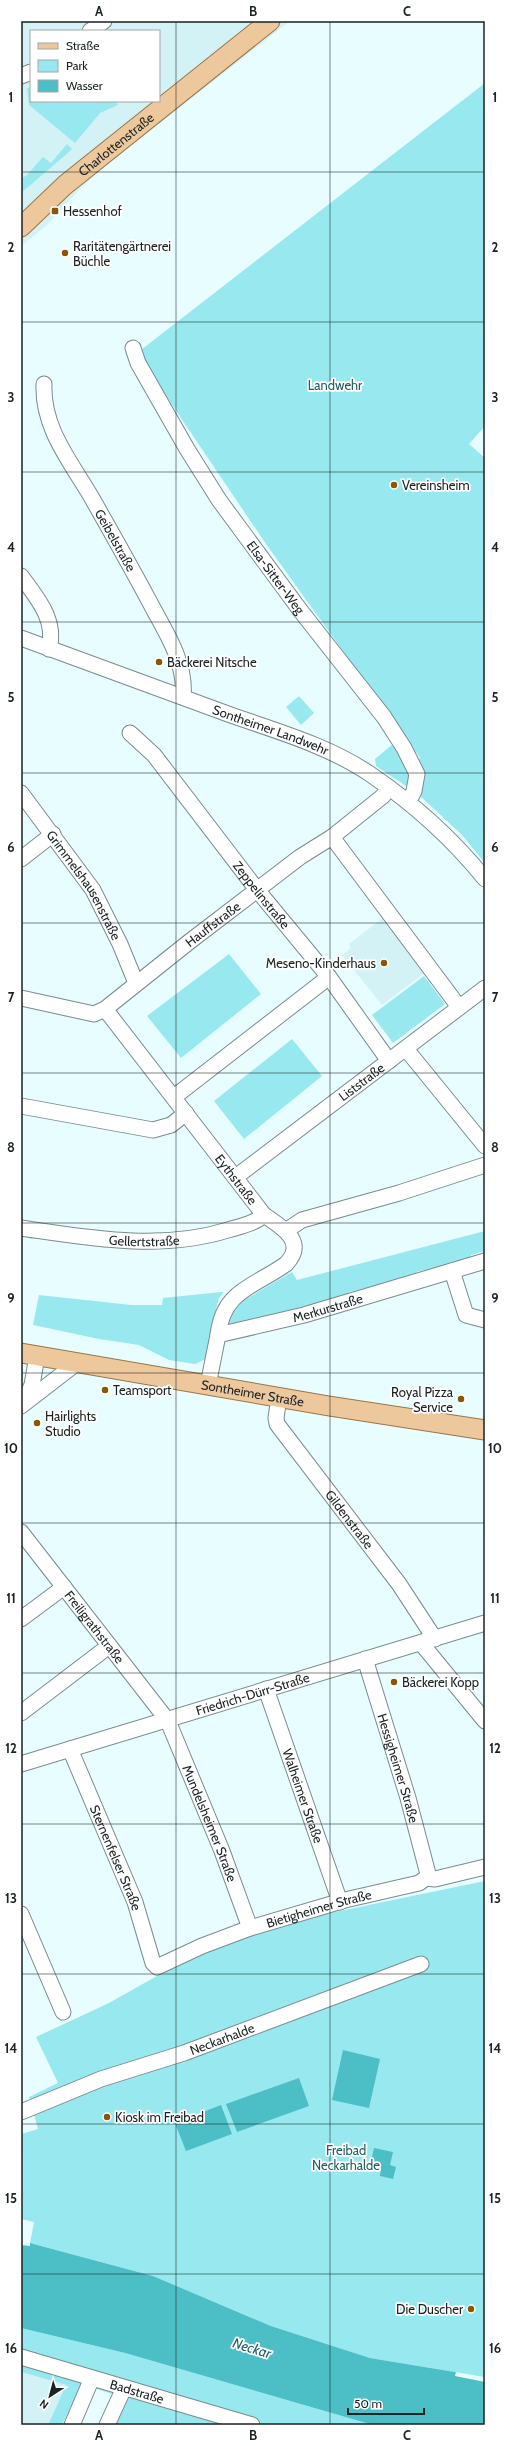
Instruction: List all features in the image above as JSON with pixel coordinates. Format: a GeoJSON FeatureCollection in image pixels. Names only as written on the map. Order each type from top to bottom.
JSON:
{"type":"FeatureCollection","features":[{"type":"Feature","properties":{"kind":"main road","name":"Charlottenstraße"},"geometry":{"type":"LineString","coordinates":[[21,227],[65,185],[270,21]]}},
{"type":"Feature","properties":{"kind":"main road","name":"Sontheimer Straße"},"geometry":{"type":"LineString","coordinates":[[29,1355],[485,1430]]}},
{"type":"Feature","properties":{"kind":"street"},"geometry":{"type":"LineString","coordinates":[[91,30],[104,21]]}},
{"type":"Feature","properties":{"kind":"street","name":"Elsa-Sitter-Weg"},"geometry":{"type":"LineString","coordinates":[[133,348],[135,357],[145,376],[187,449],[219,500],[295,604],[384,717],[412,761],[417,774],[417,782],[409,801]]}},
{"type":"Feature","properties":{"kind":"street","name":"Geibelstraße"},"geometry":{"type":"LineString","coordinates":[[44,384],[45,410],[56,438],[126,558],[174,649],[184,682],[183,697]]}},
{"type":"Feature","properties":{"kind":"street"},"geometry":{"type":"LineString","coordinates":[[21,576],[48,616],[52,634],[49,649]]}},
{"type":"Feature","properties":{"kind":"street","name":"Sontheimer Landwehr"},"geometry":{"type":"LineString","coordinates":[[21,638],[310,743],[369,773],[409,801],[451,840],[485,879]]}},
{"type":"Feature","properties":{"kind":"street","name":"Zeppelinstraße"},"geometry":{"type":"LineString","coordinates":[[130,733],[154,755],[258,891],[329,977],[389,1061]]}},
{"type":"Feature","properties":{"kind":"street","name":"Hauffstraße"},"geometry":{"type":"LineString","coordinates":[[21,998],[94,1014],[105,1009],[136,983],[258,891],[300,857],[332,837],[383,796],[389,788]]}},
{"type":"Feature","properties":{"kind":"street","name":"Grimmelshausenstraße"},"geometry":{"type":"LineString","coordinates":[[21,793],[53,834],[96,895],[120,944],[136,983]]}},
{"type":"Feature","properties":{"kind":"street"},"geometry":{"type":"LineString","coordinates":[[21,859],[53,834]]}},
{"type":"Feature","properties":{"kind":"street"},"geometry":{"type":"LineString","coordinates":[[332,837],[459,1008]]}},
{"type":"Feature","properties":{"kind":"street"},"geometry":{"type":"LineString","coordinates":[[174,1097],[329,977]]}},
{"type":"Feature","properties":{"kind":"street","name":"Liststraße"},"geometry":{"type":"LineString","coordinates":[[237,1176],[485,988]]}},
{"type":"Feature","properties":{"kind":"street","name":"Eythstraße"},"geometry":{"type":"LineString","coordinates":[[105,1009],[237,1176],[264,1215],[287,1230]]}},
{"type":"Feature","properties":{"kind":"street"},"geometry":{"type":"LineString","coordinates":[[406,1049],[485,1146]]}},
{"type":"Feature","properties":{"kind":"street"},"geometry":{"type":"LineString","coordinates":[[21,1106],[153,1130],[171,1125],[186,1113]]}},
{"type":"Feature","properties":{"kind":"street"},"geometry":{"type":"LineString","coordinates":[[208,1385],[221,1318],[231,1300],[290,1260],[293,1243],[287,1230],[302,1220],[399,1193],[485,1165]]}},
{"type":"Feature","properties":{"kind":"street","name":"Gellertstraße"},"geometry":{"type":"LineString","coordinates":[[21,1228],[109,1241],[181,1240],[204,1237],[249,1224],[264,1215]]}},
{"type":"Feature","properties":{"kind":"street","name":"Merkurstraße"},"geometry":{"type":"LineString","coordinates":[[218,1335],[304,1315],[485,1261]]}},
{"type":"Feature","properties":{"kind":"street"},"geometry":{"type":"LineString","coordinates":[[452,1270],[466,1315],[485,1320]]}},
{"type":"Feature","properties":{"kind":"street"},"geometry":{"type":"LineString","coordinates":[[22,1405],[32,1385],[29,1355]]}},
{"type":"Feature","properties":{"kind":"street"},"geometry":{"type":"LineString","coordinates":[[22,1405],[78,1362]]}},
{"type":"Feature","properties":{"kind":"street","name":"Gildenstraße"},"geometry":{"type":"LineString","coordinates":[[279,1397],[276,1418],[277,1424],[399,1584],[428,1641],[485,1721]]}},
{"type":"Feature","properties":{"kind":"street","name":"Freiligrathstraße"},"geometry":{"type":"LineString","coordinates":[[21,1532],[168,1721]]}},
{"type":"Feature","properties":{"kind":"street"},"geometry":{"type":"LineString","coordinates":[[21,1619],[64,1587]]}},
{"type":"Feature","properties":{"kind":"street","name":"Friedrich-Dürr-Straße"},"geometry":{"type":"LineString","coordinates":[[21,1764],[168,1721],[266,1689],[485,1623]]}},
{"type":"Feature","properties":{"kind":"street"},"geometry":{"type":"LineString","coordinates":[[21,1713],[109,1646]]}},
{"type":"Feature","properties":{"kind":"street","name":"Hessigheimer Straße"},"geometry":{"type":"LineString","coordinates":[[365,1659],[408,1798],[428,1874],[426,1878]]}},
{"type":"Feature","properties":{"kind":"street","name":"Walheimer Straße"},"geometry":{"type":"LineString","coordinates":[[266,1689],[340,1902]]}},
{"type":"Feature","properties":{"kind":"street","name":"Mundelsheimer Straße"},"geometry":{"type":"LineString","coordinates":[[168,1721],[217,1838],[250,1928]]}},
{"type":"Feature","properties":{"kind":"street","name":"Sternenfelser Straße"},"geometry":{"type":"LineString","coordinates":[[70,1749],[135,1902],[153,1963],[157,1967]]}},
{"type":"Feature","properties":{"kind":"street","name":"Bietigheimer Straße"},"geometry":{"type":"LineString","coordinates":[[157,1967],[202,1946],[250,1928],[340,1902],[419,1883],[426,1878],[435,1879],[485,1866]]}},
{"type":"Feature","properties":{"kind":"street"},"geometry":{"type":"LineString","coordinates":[[21,1914],[27,1947],[63,2012]]}},
{"type":"Feature","properties":{"kind":"street","name":"Neckarhalde"},"geometry":{"type":"LineString","coordinates":[[21,2112],[101,2079],[184,2053],[422,1964]]}},
{"type":"Feature","properties":{"kind":"street","name":"Badstraße"},"geometry":{"type":"LineString","coordinates":[[21,2357],[252,2425]]}},
{"type":"Feature","properties":{"kind":"street"},"geometry":{"type":"LineString","coordinates":[[72,2425],[92,2378]]}},
{"type":"Feature","properties":{"kind":"street"},"geometry":{"type":"LineString","coordinates":[[107,2425],[124,2388]]}},
{"type":"Feature","properties":{"kind":"shaded area"},"geometry":{"type":"Polygon","coordinates":[[[21,21],[290,21],[105,166],[79,190],[46,226],[21,246],[21,21]]]}},
{"type":"Feature","properties":{"kind":"shaded area","name":"Meseno-Kinderhaus"},"geometry":{"type":"Polygon","coordinates":[[[384,917],[426,972],[382,1005],[342,955],[351,948],[349,944],[384,917]]]}},
{"type":"Feature","properties":{"kind":"shaded area"},"geometry":{"type":"Polygon","coordinates":[[[21,2372],[66,2385],[48,2425],[21,2425],[21,2372]]]}},
{"type":"Feature","properties":{"kind":"green space","name":"Landwehr"},"geometry":{"type":"Polygon","coordinates":[[[485,83],[485,426],[469,444],[485,458],[485,863],[462,835],[418,794],[416,761],[420,758],[266,544],[137,353],[485,83]]]}},
{"type":"Feature","properties":{"kind":"green space"},"geometry":{"type":"Polygon","coordinates":[[[30,87],[30,102],[116,102],[118,105],[100,113],[75,143],[29,105],[27,88],[30,87]]]}},
{"type":"Feature","properties":{"kind":"green space"},"geometry":{"type":"Polygon","coordinates":[[[67,144],[72,149],[21,193],[21,178],[26,176],[43,157],[51,163],[67,144]]]}},
{"type":"Feature","properties":{"kind":"green space"},"geometry":{"type":"Polygon","coordinates":[[[299,696],[314,713],[301,725],[286,707],[299,696]]]}},
{"type":"Feature","properties":{"kind":"green space"},"geometry":{"type":"Polygon","coordinates":[[[393,744],[408,764],[410,783],[406,786],[376,766],[375,759],[393,744]]]}},
{"type":"Feature","properties":{"kind":"green space"},"geometry":{"type":"Polygon","coordinates":[[[229,954],[261,994],[181,1058],[147,1016],[229,954]]]}},
{"type":"Feature","properties":{"kind":"green space"},"geometry":{"type":"Polygon","coordinates":[[[424,976],[445,1004],[393,1043],[372,1015],[424,976]]]}},
{"type":"Feature","properties":{"kind":"green space"},"geometry":{"type":"Polygon","coordinates":[[[292,1039],[322,1076],[244,1139],[214,1101],[292,1039]]]}},
{"type":"Feature","properties":{"kind":"green space"},"geometry":{"type":"Polygon","coordinates":[[[485,1231],[485,1251],[471,1255],[472,1260],[434,1272],[433,1268],[416,1272],[417,1277],[368,1292],[366,1288],[349,1292],[350,1297],[305,1306],[233,1329],[228,1329],[226,1319],[241,1302],[292,1272],[297,1280],[485,1231]]]}},
{"type":"Feature","properties":{"kind":"green space"},"geometry":{"type":"Polygon","coordinates":[[[224,1292],[219,1298],[217,1305],[206,1359],[195,1364],[169,1360],[139,1345],[99,1339],[33,1325],[39,1295],[131,1305],[162,1305],[163,1298],[224,1292]]]}},
{"type":"Feature","properties":{"kind":"green space","name":"Freibad Neckarhalde"},"geometry":{"type":"Polygon","coordinates":[[[485,1881],[485,2377],[370,2358],[271,2326],[153,2276],[30,2243],[34,2222],[21,2219],[21,2134],[38,2129],[29,2097],[58,2083],[36,2037],[109,2003],[187,1959],[263,1929],[325,1914],[485,1881]]]}},
{"type":"Feature","properties":{"kind":"green space"},"geometry":{"type":"Polygon","coordinates":[[[21,2328],[125,2353],[373,2425],[115,2425],[127,2399],[82,2384],[62,2425],[48,2425],[66,2385],[21,2372],[21,2328]]]}},
{"type":"Feature","properties":{"kind":"water"},"geometry":{"type":"Polygon","coordinates":[[[343,2050],[380,2059],[369,2108],[332,2100],[343,2050]]]}},
{"type":"Feature","properties":{"kind":"water"},"geometry":{"type":"Polygon","coordinates":[[[299,2078],[309,2106],[237,2132],[226,2104],[299,2078]]]}},
{"type":"Feature","properties":{"kind":"water"},"geometry":{"type":"Polygon","coordinates":[[[221,2105],[232,2134],[186,2151],[175,2123],[221,2105]]]}},
{"type":"Feature","properties":{"kind":"water"},"geometry":{"type":"Polygon","coordinates":[[[374,2148],[393,2152],[390,2165],[396,2167],[393,2179],[380,2176],[381,2169],[370,2166],[374,2148]]]}},
{"type":"Feature","properties":{"kind":"water","name":"Neckar"},"geometry":{"type":"Polygon","coordinates":[[[30,2243],[153,2276],[271,2326],[370,2358],[485,2377],[485,2425],[373,2425],[125,2353],[21,2328],[21,2245],[30,2246],[30,2243]]]}},
{"type":"Feature","properties":{"kind":"pier"},"geometry":{"type":"Polygon","coordinates":[[[456,2372],[485,2377],[485,2382],[455,2376],[456,2372]]]}},
{"type":"Feature","properties":{"kind":"place","name":"Hessenhof"},"geometry":{"type":"Point","coordinates":[55,211]}},
{"type":"Feature","properties":{"kind":"place","name":"Raritätengärtnerei Büchle"},"geometry":{"type":"Point","coordinates":[65,253]}},
{"type":"Feature","properties":{"kind":"place","name":"Vereinsheim"},"geometry":{"type":"Point","coordinates":[394,485]}},
{"type":"Feature","properties":{"kind":"place","name":"Bäckerei Nitsche"},"geometry":{"type":"Point","coordinates":[159,662]}},
{"type":"Feature","properties":{"kind":"place","name":"Meseno-Kinderhaus"},"geometry":{"type":"Point","coordinates":[384,963]}},
{"type":"Feature","properties":{"kind":"place","name":"Teamsport"},"geometry":{"type":"Point","coordinates":[105,1390]}},
{"type":"Feature","properties":{"kind":"place","name":"Royal Pizza Service"},"geometry":{"type":"Point","coordinates":[461,1399]}},
{"type":"Feature","properties":{"kind":"place","name":"Hairlights Studio"},"geometry":{"type":"Point","coordinates":[37,1423]}},
{"type":"Feature","properties":{"kind":"place","name":"Bäckerei Kopp"},"geometry":{"type":"Point","coordinates":[394,1682]}},
{"type":"Feature","properties":{"kind":"place","name":"Kiosk im Freibad"},"geometry":{"type":"Point","coordinates":[107,2117]}},
{"type":"Feature","properties":{"kind":"place","name":"Die Duscher"},"geometry":{"type":"Point","coordinates":[471,2309]}}]}
